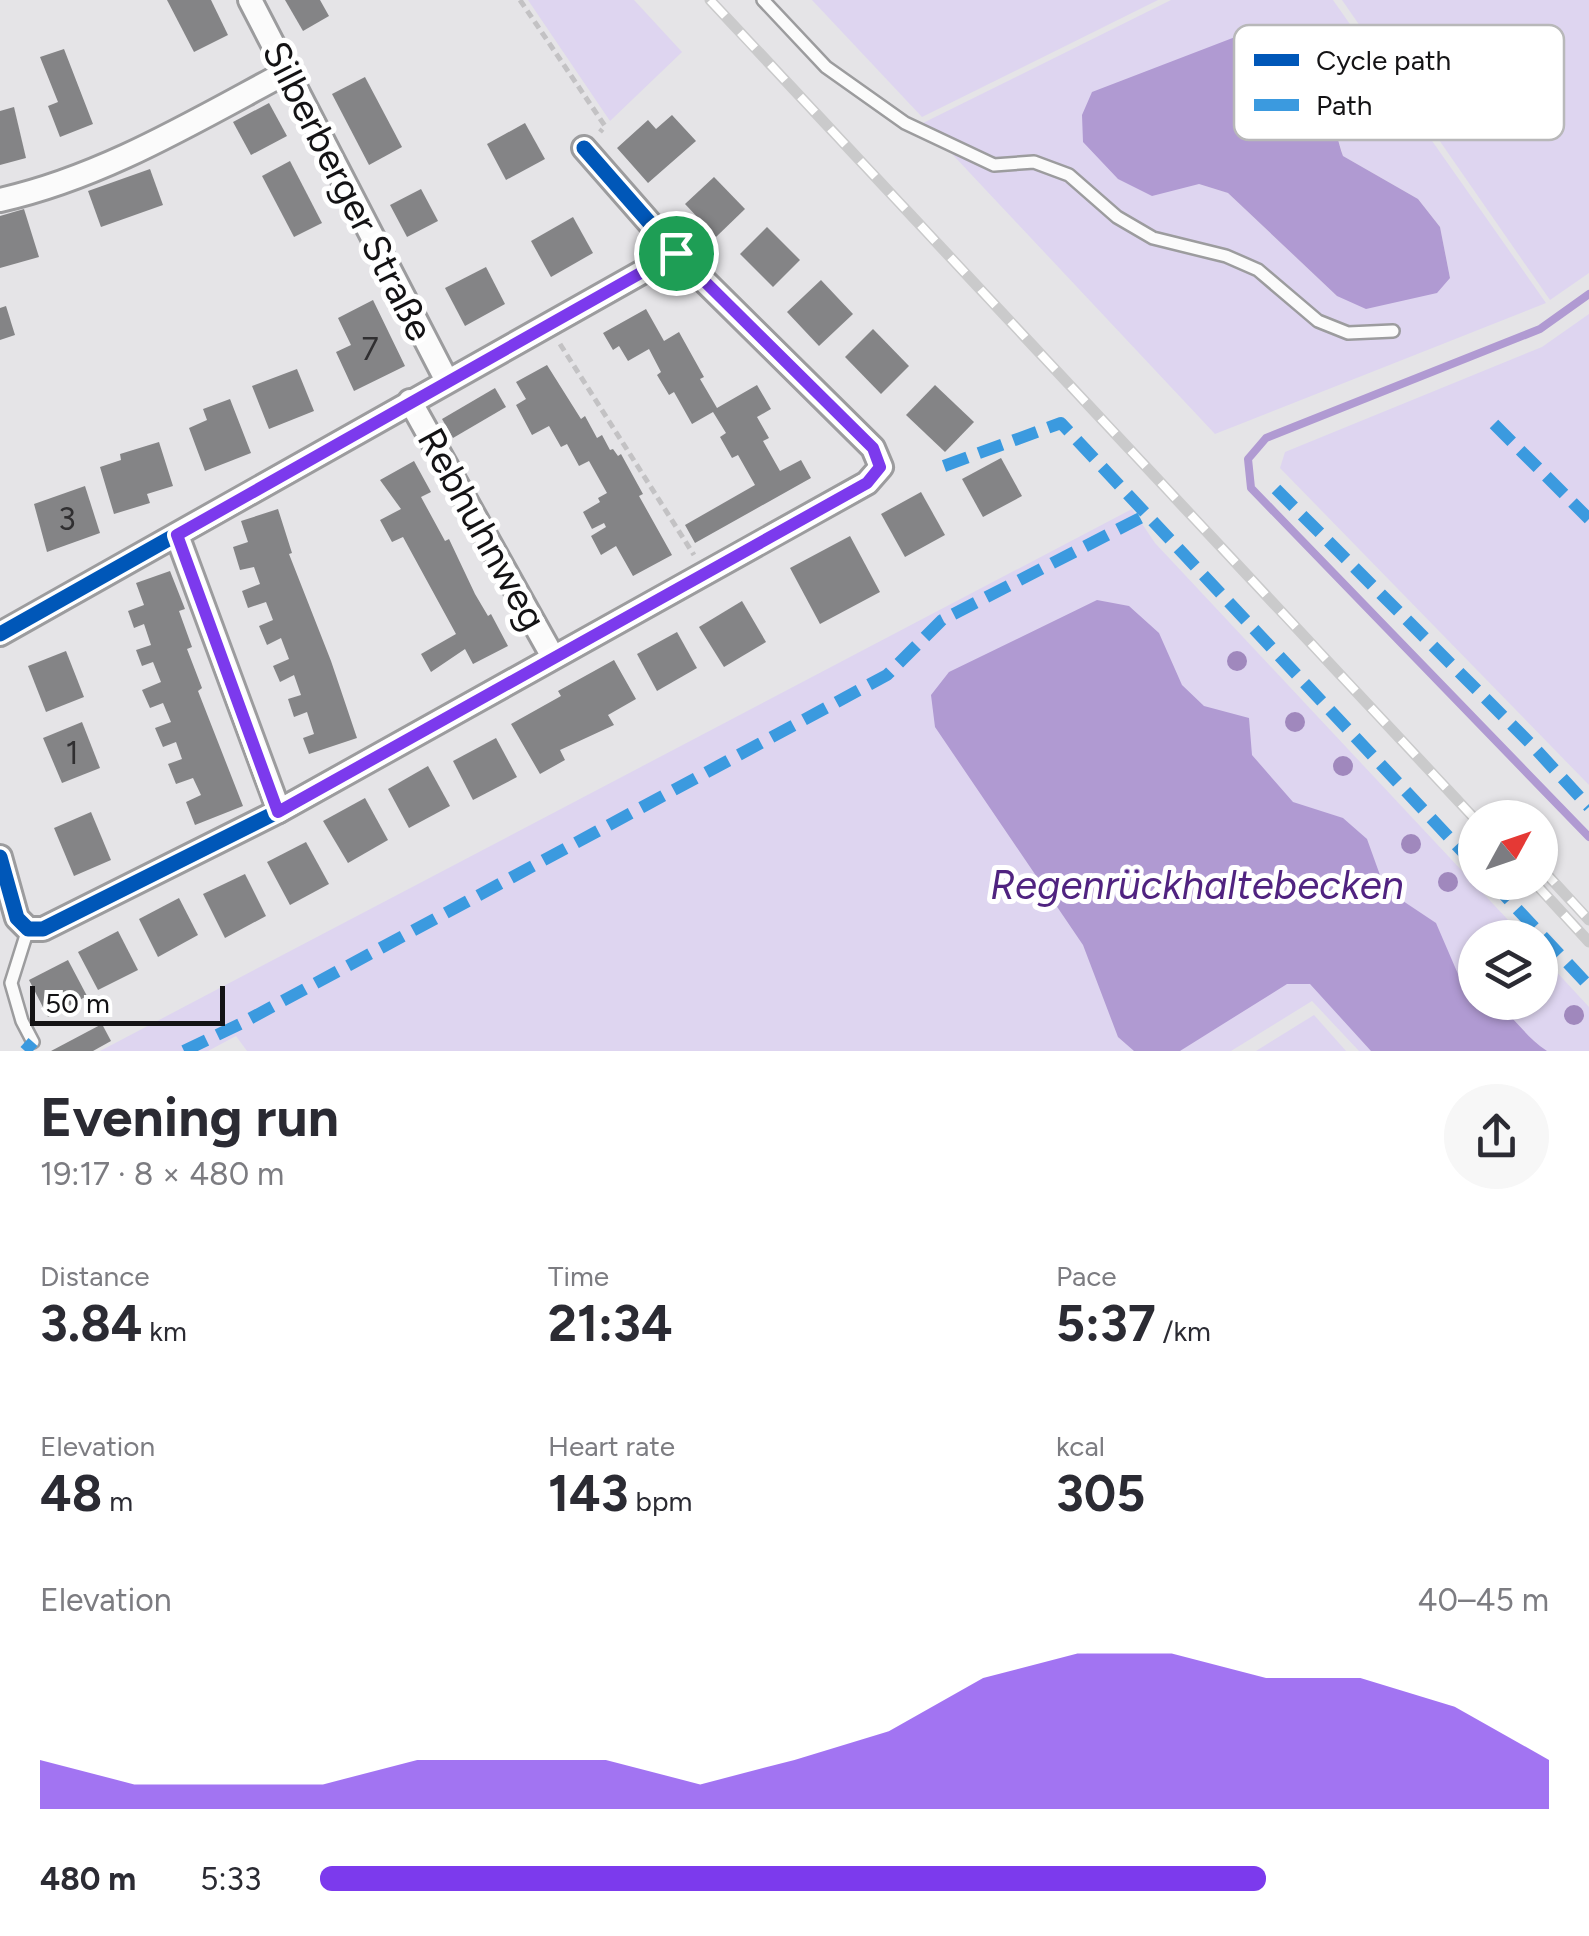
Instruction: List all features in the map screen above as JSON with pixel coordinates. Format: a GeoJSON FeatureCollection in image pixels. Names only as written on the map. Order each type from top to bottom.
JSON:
{"type":"FeatureCollection","features":[{"type":"Feature","properties":{"kind":"street","name":"Silberberger Straße"},"geometry":{"type":"LineString","coordinates":[[250,0],[447,381]]}},
{"type":"Feature","properties":{"kind":"street"},"geometry":{"type":"LineString","coordinates":[[0,200],[34,192],[138,152],[287,72]]}},
{"type":"Feature","properties":{"kind":"street"},"geometry":{"type":"LineString","coordinates":[[0,857],[17,918],[28,929],[43,929],[278,812],[867,483],[880,467],[873,448],[676,253],[584,148]]}},
{"type":"Feature","properties":{"kind":"street"},"geometry":{"type":"LineString","coordinates":[[0,634],[676,253]]}},
{"type":"Feature","properties":{"kind":"street","name":"Rebhuhnweg"},"geometry":{"type":"LineString","coordinates":[[410,401],[553,657]]}},
{"type":"Feature","properties":{"kind":"street"},"geometry":{"type":"LineString","coordinates":[[177,535],[278,812]]}},
{"type":"Feature","properties":{"kind":"lane"},"geometry":{"type":"LineString","coordinates":[[763,0],[826,66],[905,123],[994,165],[1034,162],[1069,175],[1116,217],[1153,238],[1226,256],[1258,270],[1318,321],[1348,333],[1393,331]]}},
{"type":"Feature","properties":{"kind":"lane"},"geometry":{"type":"LineString","coordinates":[[28,929],[11,983],[33,1042]]}},
{"type":"Feature","properties":{"kind":"path"},"geometry":{"type":"LineString","coordinates":[[520,0],[606,126],[584,148]]}},
{"type":"Feature","properties":{"kind":"path"},"geometry":{"type":"LineString","coordinates":[[548,325],[706,573]]}},
{"type":"Feature","properties":{"kind":"shaded area"},"geometry":{"type":"Polygon","coordinates":[[[528,0],[634,0],[682,52],[610,121],[528,0]]]}},
{"type":"Feature","properties":{"kind":"shaded area"},"geometry":{"type":"Polygon","coordinates":[[[812,0],[1158,0],[922,117],[812,0]]]}},
{"type":"Feature","properties":{"kind":"shaded area"},"geometry":{"type":"Polygon","coordinates":[[[1171,0],[1333,0],[1351,25],[1234,25],[1234,140],[1249,140],[1199,184],[1228,193],[1337,296],[1450,278],[1440,227],[1418,199],[1343,156],[1338,140],[1431,140],[1546,303],[1215,434],[923,123],[1171,0]]]}},
{"type":"Feature","properties":{"kind":"shaded area"},"geometry":{"type":"Polygon","coordinates":[[[1342,0],[1589,0],[1589,273],[1550,300],[1439,140],[1564,140],[1564,25],[1359,25],[1342,0]]]}},
{"type":"Feature","properties":{"kind":"shaded area"},"geometry":{"type":"Polygon","coordinates":[[[1589,314],[1589,785],[1280,468],[1285,452],[1542,347],[1589,314]]]}},
{"type":"Feature","properties":{"kind":"shaded area"},"geometry":{"type":"Polygon","coordinates":[[[1132,509],[1155,543],[1458,867],[1458,900],[1489,900],[1508,920],[1458,920],[1458,1020],[1558,1020],[1558,973],[1589,1007],[1589,1051],[1359,1051],[1312,1001],[1231,1051],[247,1051],[236,1036],[208,1051],[100,1051],[1132,509]]]}},
{"type":"Feature","properties":{"kind":"shaded area"},"geometry":{"type":"Polygon","coordinates":[[[1314,1015],[1346,1051],[1256,1051],[1314,1015]]]}},
{"type":"Feature","properties":{"kind":"water"},"geometry":{"type":"Polygon","coordinates":[[[1234,37],[1234,140],[1338,140],[1343,156],[1418,199],[1440,227],[1450,278],[1437,293],[1366,309],[1337,296],[1228,193],[1199,184],[1152,196],[1118,179],[1083,142],[1082,115],[1092,92],[1234,37]]]}},
{"type":"Feature","properties":{"kind":"water","name":"Regenrückhaltebecken"},"geometry":{"type":"Polygon","coordinates":[[[1097,600],[1129,606],[1159,633],[1182,685],[1204,706],[1249,718],[1252,755],[1293,802],[1343,818],[1367,839],[1385,889],[1436,923],[1458,974],[1458,1020],[1514,1020],[1547,1051],[1371,1051],[1310,984],[1287,984],[1180,1051],[1134,1051],[1118,1037],[1083,945],[935,727],[931,695],[949,672],[1097,600]]]}},
{"type":"Feature","properties":{"kind":"building"},"geometry":{"type":"Polygon","coordinates":[[[167,0],[211,0],[228,35],[194,52],[167,0]]]}},
{"type":"Feature","properties":{"kind":"building"},"geometry":{"type":"Polygon","coordinates":[[[285,0],[320,0],[329,16],[303,31],[285,0]]]}},
{"type":"Feature","properties":{"kind":"building"},"geometry":{"type":"Polygon","coordinates":[[[64,49],[93,124],[60,137],[48,106],[58,102],[40,57],[64,49]]]}},
{"type":"Feature","properties":{"kind":"building"},"geometry":{"type":"Polygon","coordinates":[[[365,77],[402,147],[369,165],[332,94],[365,77]]]}},
{"type":"Feature","properties":{"kind":"building"},"geometry":{"type":"Polygon","coordinates":[[[269,103],[287,136],[251,155],[233,122],[269,103]]]}},
{"type":"Feature","properties":{"kind":"building"},"geometry":{"type":"Polygon","coordinates":[[[14,107],[26,158],[0,165],[0,111],[14,107]]]}},
{"type":"Feature","properties":{"kind":"building"},"geometry":{"type":"Polygon","coordinates":[[[672,115],[696,141],[648,183],[617,148],[648,120],[656,129],[672,115]]]}},
{"type":"Feature","properties":{"kind":"building"},"geometry":{"type":"Polygon","coordinates":[[[525,123],[545,159],[506,180],[487,144],[525,123]]]}},
{"type":"Feature","properties":{"kind":"building"},"geometry":{"type":"Polygon","coordinates":[[[290,161],[322,223],[294,237],[262,176],[290,161]]]}},
{"type":"Feature","properties":{"kind":"building"},"geometry":{"type":"Polygon","coordinates":[[[150,169],[163,205],[101,227],[88,191],[150,169]]]}},
{"type":"Feature","properties":{"kind":"building"},"geometry":{"type":"Polygon","coordinates":[[[714,177],[745,209],[716,237],[685,204],[714,177]]]}},
{"type":"Feature","properties":{"kind":"building"},"geometry":{"type":"Polygon","coordinates":[[[421,189],[438,221],[407,237],[390,205],[421,189]]]}},
{"type":"Feature","properties":{"kind":"building"},"geometry":{"type":"Polygon","coordinates":[[[24,209],[39,257],[0,268],[0,216],[24,209]]]}},
{"type":"Feature","properties":{"kind":"building"},"geometry":{"type":"Polygon","coordinates":[[[573,217],[593,253],[551,277],[531,241],[573,217]]]}},
{"type":"Feature","properties":{"kind":"building"},"geometry":{"type":"Polygon","coordinates":[[[767,227],[800,260],[773,287],[740,254],[767,227]]]}},
{"type":"Feature","properties":{"kind":"building"},"geometry":{"type":"Polygon","coordinates":[[[486,267],[505,304],[465,326],[445,288],[486,267]]]}},
{"type":"Feature","properties":{"kind":"building"},"geometry":{"type":"Polygon","coordinates":[[[821,280],[853,314],[819,346],[787,312],[821,280]]]}},
{"type":"Feature","properties":{"kind":"building"},"geometry":{"type":"Polygon","coordinates":[[[373,300],[405,366],[354,391],[336,352],[351,345],[338,318],[373,300]]]}},
{"type":"Feature","properties":{"kind":"building"},"geometry":{"type":"Polygon","coordinates":[[[6,306],[15,335],[0,340],[0,308],[6,306]]]}},
{"type":"Feature","properties":{"kind":"building"},"geometry":{"type":"Polygon","coordinates":[[[646,309],[664,341],[679,332],[717,408],[757,385],[771,409],[757,417],[769,438],[763,441],[780,471],[801,460],[811,478],[695,543],[685,525],[755,485],[738,455],[732,458],[720,437],[726,433],[713,412],[692,424],[674,392],[669,395],[657,375],[661,372],[649,349],[628,361],[619,346],[613,350],[603,333],[646,309]]]}},
{"type":"Feature","properties":{"kind":"building"},"geometry":{"type":"Polygon","coordinates":[[[873,329],[909,366],[881,394],[845,357],[873,329]]]}},
{"type":"Feature","properties":{"kind":"building"},"geometry":{"type":"Polygon","coordinates":[[[547,365],[581,419],[585,416],[597,438],[602,435],[610,450],[621,454],[672,555],[633,576],[616,546],[601,555],[591,536],[606,527],[604,523],[592,529],[583,512],[607,493],[589,461],[579,466],[567,444],[561,447],[549,426],[532,435],[516,405],[526,399],[516,382],[547,365]]]}},
{"type":"Feature","properties":{"kind":"building"},"geometry":{"type":"Polygon","coordinates":[[[297,369],[314,411],[269,429],[252,386],[297,369]]]}},
{"type":"Feature","properties":{"kind":"building"},"geometry":{"type":"Polygon","coordinates":[[[935,385],[974,422],[945,452],[906,415],[935,385]]]}},
{"type":"Feature","properties":{"kind":"building"},"geometry":{"type":"Polygon","coordinates":[[[495,388],[506,407],[453,438],[442,419],[495,388]]]}},
{"type":"Feature","properties":{"kind":"building"},"geometry":{"type":"Polygon","coordinates":[[[230,399],[251,453],[205,471],[189,428],[207,420],[203,409],[230,399]]]}},
{"type":"Feature","properties":{"kind":"building"},"geometry":{"type":"Polygon","coordinates":[[[159,442],[173,486],[147,494],[150,503],[114,514],[100,467],[121,460],[120,454],[159,442]]]}},
{"type":"Feature","properties":{"kind":"building"},"geometry":{"type":"Polygon","coordinates":[[[1001,458],[1022,496],[983,517],[962,479],[1001,458]]]}},
{"type":"Feature","properties":{"kind":"building"},"geometry":{"type":"Polygon","coordinates":[[[414,461],[431,492],[421,497],[445,541],[449,539],[475,594],[508,646],[473,664],[465,649],[431,672],[421,654],[456,634],[403,537],[392,542],[380,520],[401,509],[380,480],[414,461]]]}},
{"type":"Feature","properties":{"kind":"building"},"geometry":{"type":"Polygon","coordinates":[[[85,486],[100,533],[47,552],[34,504],[85,486]]]}},
{"type":"Feature","properties":{"kind":"building"},"geometry":{"type":"Polygon","coordinates":[[[921,492],[945,535],[905,557],[881,514],[921,492]]]}},
{"type":"Feature","properties":{"kind":"building"},"geometry":{"type":"Polygon","coordinates":[[[278,509],[292,553],[289,554],[357,738],[309,754],[303,738],[314,734],[307,712],[294,717],[288,699],[301,695],[294,675],[280,682],[273,666],[289,659],[281,638],[267,645],[259,626],[273,620],[266,602],[248,608],[242,591],[260,584],[254,567],[240,570],[233,547],[248,542],[241,521],[278,509]]]}},
{"type":"Feature","properties":{"kind":"building"},"geometry":{"type":"Polygon","coordinates":[[[850,536],[880,592],[820,624],[790,568],[850,536]]]}},
{"type":"Feature","properties":{"kind":"building"},"geometry":{"type":"Polygon","coordinates":[[[170,571],[185,609],[179,611],[192,647],[187,649],[202,688],[198,691],[243,806],[195,825],[186,802],[201,795],[193,778],[176,784],[168,764],[182,759],[176,742],[163,747],[155,728],[171,722],[163,703],[150,708],[142,690],[161,682],[153,662],[142,666],[136,650],[151,645],[144,624],[134,628],[128,611],[144,605],[136,583],[170,571]]]}},
{"type":"Feature","properties":{"kind":"building"},"geometry":{"type":"Polygon","coordinates":[[[742,601],[766,642],[724,667],[699,627],[742,601]]]}},
{"type":"Feature","properties":{"kind":"building"},"geometry":{"type":"Polygon","coordinates":[[[677,632],[697,668],[657,691],[637,654],[677,632]]]}},
{"type":"Feature","properties":{"kind":"building"},"geometry":{"type":"Polygon","coordinates":[[[66,651],[84,697],[46,712],[28,666],[66,651]]]}},
{"type":"Feature","properties":{"kind":"building"},"geometry":{"type":"Polygon","coordinates":[[[614,660],[636,699],[608,715],[614,725],[560,750],[565,760],[540,774],[511,724],[561,696],[558,691],[614,660]]]}},
{"type":"Feature","properties":{"kind":"building"},"geometry":{"type":"Polygon","coordinates":[[[82,722],[100,768],[62,783],[43,738],[82,722]]]}},
{"type":"Feature","properties":{"kind":"building"},"geometry":{"type":"Polygon","coordinates":[[[496,738],[517,777],[473,800],[453,761],[496,738]]]}},
{"type":"Feature","properties":{"kind":"building"},"geometry":{"type":"Polygon","coordinates":[[[428,766],[450,806],[409,828],[388,789],[428,766]]]}},
{"type":"Feature","properties":{"kind":"building"},"geometry":{"type":"Polygon","coordinates":[[[365,798],[388,840],[348,863],[323,821],[365,798]]]}},
{"type":"Feature","properties":{"kind":"building"},"geometry":{"type":"Polygon","coordinates":[[[91,812],[111,860],[74,876],[54,828],[91,812]]]}},
{"type":"Feature","properties":{"kind":"building"},"geometry":{"type":"Polygon","coordinates":[[[306,842],[329,884],[290,905],[267,862],[306,842]]]}},
{"type":"Feature","properties":{"kind":"building"},"geometry":{"type":"Polygon","coordinates":[[[245,874],[266,916],[225,938],[203,894],[245,874]]]}},
{"type":"Feature","properties":{"kind":"building"},"geometry":{"type":"Polygon","coordinates":[[[179,898],[198,935],[158,957],[139,919],[179,898]]]}},
{"type":"Feature","properties":{"kind":"building"},"geometry":{"type":"Polygon","coordinates":[[[118,931],[138,970],[98,990],[78,952],[118,931]]]}},
{"type":"Feature","properties":{"kind":"building"},"geometry":{"type":"Polygon","coordinates":[[[68,960],[87,996],[48,1017],[29,980],[68,960]]]}},
{"type":"Feature","properties":{"kind":"building"},"geometry":{"type":"Polygon","coordinates":[[[102,1024],[111,1041],[93,1051],[51,1051],[102,1024]]]}},
{"type":"Feature","properties":{"kind":"waterway"},"geometry":{"type":"LineString","coordinates":[[1589,294],[1540,329],[1266,438],[1248,459],[1251,488],[1589,837]]}},
{"type":"Feature","properties":{"kind":"railway"},"geometry":{"type":"LineString","coordinates":[[710,0],[1458,801]]}},
{"type":"Feature","properties":{"kind":"railway"},"geometry":{"type":"LineString","coordinates":[[1558,886],[1589,920]]}},
{"type":"Feature","properties":{"kind":"railway"},"geometry":{"type":"LineString","coordinates":[[1550,900],[1589,942]]}},
{"type":"Feature","properties":{"kind":"marked path"},"geometry":{"type":"LineString","coordinates":[[944,466],[1061,423],[1458,847]]}},
{"type":"Feature","properties":{"kind":"marked path"},"geometry":{"type":"LineString","coordinates":[[1494,424],[1589,519]]}},
{"type":"Feature","properties":{"kind":"marked path"},"geometry":{"type":"LineString","coordinates":[[1276,489],[1589,807]]}},
{"type":"Feature","properties":{"kind":"marked path"},"geometry":{"type":"LineString","coordinates":[[184,1051],[887,675],[942,620],[1146,515]]}},
{"type":"Feature","properties":{"kind":"marked path"},"geometry":{"type":"LineString","coordinates":[[1509,900],[1589,986]]}},
{"type":"Feature","properties":{"kind":"marked path"},"geometry":{"type":"LineString","coordinates":[[25,1051],[33,1042]]}},
{"type":"Feature","properties":{"kind":"cycle path"},"geometry":{"type":"LineString","coordinates":[[0,857],[17,918],[28,929],[43,929],[279,811],[867,483],[881,467],[873,448],[676,253],[584,148]]}},
{"type":"Feature","properties":{"kind":"cycle path"},"geometry":{"type":"LineString","coordinates":[[0,634],[676,253]]}},
{"type":"Feature","properties":{"kind":"route"},"geometry":{"type":"LineString","coordinates":[[676,253],[873,448],[880,467],[867,483],[278,812],[177,535],[676,253]]}}]}
